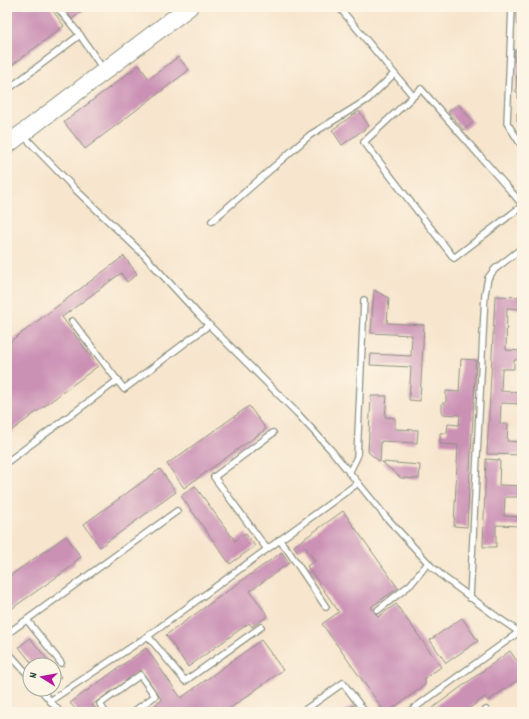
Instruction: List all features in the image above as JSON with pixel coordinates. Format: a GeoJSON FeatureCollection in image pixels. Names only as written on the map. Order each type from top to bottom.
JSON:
{"type":"FeatureCollection","features":[{"type":"Feature","properties":{"kind":"main road"},"geometry":{"type":"LineString","coordinates":[[7,145],[189,7]]}},
{"type":"Feature","properties":{"kind":"lane"},"geometry":{"type":"LineString","coordinates":[[57,7],[80,35],[105,70]]}},
{"type":"Feature","properties":{"kind":"lane"},"geometry":{"type":"LineString","coordinates":[[338,7],[413,96]]}},
{"type":"Feature","properties":{"kind":"lane"},"geometry":{"type":"LineString","coordinates":[[512,7],[507,123],[522,146]]}},
{"type":"Feature","properties":{"kind":"lane"},"geometry":{"type":"LineString","coordinates":[[7,90],[80,35]]}},
{"type":"Feature","properties":{"kind":"lane"},"geometry":{"type":"LineString","coordinates":[[212,221],[310,135],[367,100],[394,74]]}},
{"type":"Feature","properties":{"kind":"lane"},"geometry":{"type":"LineString","coordinates":[[421,89],[522,205],[454,258],[364,142],[413,96],[421,89]]}},
{"type":"Feature","properties":{"kind":"lane"},"geometry":{"type":"LineString","coordinates":[[22,134],[75,189],[144,254],[209,324],[297,413],[331,450],[385,516],[428,563],[470,598],[521,633],[409,712]]}},
{"type":"Feature","properties":{"kind":"lane"},"geometry":{"type":"LineString","coordinates":[[470,598],[485,294],[488,278],[495,269],[522,248]]}},
{"type":"Feature","properties":{"kind":"lane"},"geometry":{"type":"LineString","coordinates":[[349,473],[357,457],[364,300]]}},
{"type":"Feature","properties":{"kind":"lane"},"geometry":{"type":"LineString","coordinates":[[72,321],[124,389],[209,324]]}},
{"type":"Feature","properties":{"kind":"lane"},"geometry":{"type":"LineString","coordinates":[[7,462],[118,380]]}},
{"type":"Feature","properties":{"kind":"lane"},"geometry":{"type":"LineString","coordinates":[[267,549],[214,477],[273,433]]}},
{"type":"Feature","properties":{"kind":"lane"},"geometry":{"type":"LineString","coordinates":[[50,701],[148,636],[358,483]]}},
{"type":"Feature","properties":{"kind":"lane"},"geometry":{"type":"LineString","coordinates":[[7,634],[177,511]]}},
{"type":"Feature","properties":{"kind":"lane"},"geometry":{"type":"LineString","coordinates":[[279,540],[326,607]]}},
{"type":"Feature","properties":{"kind":"lane"},"geometry":{"type":"LineString","coordinates":[[378,610],[411,584],[428,563]]}},
{"type":"Feature","properties":{"kind":"lane"},"geometry":{"type":"LineString","coordinates":[[27,620],[57,657]]}},
{"type":"Feature","properties":{"kind":"lane"},"geometry":{"type":"LineString","coordinates":[[148,636],[185,681],[261,627]]}},
{"type":"Feature","properties":{"kind":"lane"},"geometry":{"type":"LineString","coordinates":[[7,651],[22,668]]}},
{"type":"Feature","properties":{"kind":"lane"},"geometry":{"type":"LineString","coordinates":[[105,712],[100,704],[140,675],[155,696],[133,712]]}},
{"type":"Feature","properties":{"kind":"lane"},"geometry":{"type":"LineString","coordinates":[[302,712],[343,683],[365,712]]}},
{"type":"Feature","properties":{"kind":"lane"},"geometry":{"type":"LineString","coordinates":[[47,697],[60,712]]}},
{"type":"Feature","properties":{"kind":"building"},"geometry":{"type":"Polygon","coordinates":[[[7,7],[50,7],[64,26],[7,69],[7,7]]]}},
{"type":"Feature","properties":{"kind":"building"},"geometry":{"type":"Polygon","coordinates":[[[63,7],[81,7],[84,10],[72,19],[63,7]]]}},
{"type":"Feature","properties":{"kind":"building"},"geometry":{"type":"Polygon","coordinates":[[[518,12],[522,12],[522,24],[518,24],[518,12]]]}},
{"type":"Feature","properties":{"kind":"building"},"geometry":{"type":"Polygon","coordinates":[[[515,50],[522,50],[522,100],[518,99],[518,92],[516,92],[517,62],[515,62],[515,50]]]}},
{"type":"Feature","properties":{"kind":"building"},"geometry":{"type":"Polygon","coordinates":[[[178,57],[189,70],[85,149],[64,122],[139,65],[149,79],[178,57]]]}},
{"type":"Feature","properties":{"kind":"building"},"geometry":{"type":"Polygon","coordinates":[[[458,104],[473,122],[464,130],[448,112],[458,104]]]}},
{"type":"Feature","properties":{"kind":"building"},"geometry":{"type":"Polygon","coordinates":[[[359,111],[369,126],[342,145],[332,130],[359,111]]]}},
{"type":"Feature","properties":{"kind":"building"},"geometry":{"type":"Polygon","coordinates":[[[517,113],[522,113],[522,121],[517,121],[517,113]]]}},
{"type":"Feature","properties":{"kind":"building"},"geometry":{"type":"Polygon","coordinates":[[[124,256],[137,274],[127,282],[121,273],[62,317],[98,366],[7,434],[7,344],[124,256]]]}},
{"type":"Feature","properties":{"kind":"building"},"geometry":{"type":"Polygon","coordinates":[[[374,290],[389,298],[387,323],[424,325],[420,401],[409,400],[411,367],[370,365],[371,354],[411,356],[412,335],[371,333],[374,290]]]}},
{"type":"Feature","properties":{"kind":"building"},"geometry":{"type":"Polygon","coordinates":[[[495,296],[522,297],[522,309],[507,308],[506,350],[522,351],[522,360],[514,360],[514,369],[502,369],[501,391],[522,392],[522,404],[501,403],[500,424],[508,424],[507,441],[522,442],[522,455],[487,454],[495,296]]]}},
{"type":"Feature","properties":{"kind":"building"},"geometry":{"type":"Polygon","coordinates":[[[461,359],[476,360],[467,527],[454,526],[458,445],[440,444],[440,433],[447,433],[448,424],[459,425],[460,415],[442,414],[442,403],[446,403],[446,391],[459,392],[461,359]]]}},
{"type":"Feature","properties":{"kind":"building"},"geometry":{"type":"Polygon","coordinates":[[[371,396],[387,396],[385,417],[395,418],[395,429],[418,430],[417,443],[381,441],[380,462],[368,452],[371,396]]]}},
{"type":"Feature","properties":{"kind":"building"},"geometry":{"type":"Polygon","coordinates":[[[249,406],[266,429],[184,488],[167,464],[249,406]]]}},
{"type":"Feature","properties":{"kind":"building"},"geometry":{"type":"Polygon","coordinates":[[[486,459],[500,460],[499,485],[522,486],[522,497],[505,497],[504,516],[522,517],[522,526],[496,525],[496,547],[483,547],[486,459]]]}},
{"type":"Feature","properties":{"kind":"building"},"geometry":{"type":"Polygon","coordinates":[[[382,462],[420,465],[419,479],[401,478],[382,462]]]}},
{"type":"Feature","properties":{"kind":"building"},"geometry":{"type":"Polygon","coordinates":[[[160,469],[176,492],[100,547],[84,524],[160,469]]]}},
{"type":"Feature","properties":{"kind":"building"},"geometry":{"type":"Polygon","coordinates":[[[195,486],[235,541],[245,533],[255,546],[230,564],[181,496],[195,486]]]}},
{"type":"Feature","properties":{"kind":"building"},"geometry":{"type":"Polygon","coordinates":[[[343,511],[398,588],[371,607],[378,617],[396,604],[441,667],[425,678],[425,685],[388,712],[385,712],[322,624],[339,612],[307,566],[315,561],[305,547],[298,552],[294,546],[343,511]]]}},
{"type":"Feature","properties":{"kind":"building"},"geometry":{"type":"Polygon","coordinates":[[[66,536],[81,557],[74,562],[75,564],[7,612],[7,578],[66,536]]]}},
{"type":"Feature","properties":{"kind":"building"},"geometry":{"type":"Polygon","coordinates":[[[282,552],[289,563],[250,591],[268,616],[252,627],[249,623],[188,667],[166,635],[282,552]]]}},
{"type":"Feature","properties":{"kind":"building"},"geometry":{"type":"Polygon","coordinates":[[[462,618],[478,641],[446,663],[430,640],[462,618]]]}},
{"type":"Feature","properties":{"kind":"building"},"geometry":{"type":"Polygon","coordinates":[[[30,638],[45,657],[27,657],[19,647],[30,638]]]}},
{"type":"Feature","properties":{"kind":"building"},"geometry":{"type":"Polygon","coordinates":[[[261,640],[283,670],[225,712],[145,712],[162,700],[141,670],[92,705],[99,712],[78,712],[70,703],[146,648],[181,698],[261,640]]]}},
{"type":"Feature","properties":{"kind":"building"},"geometry":{"type":"Polygon","coordinates":[[[510,651],[522,668],[522,677],[488,701],[485,697],[464,712],[427,712],[510,651]]]}},
{"type":"Feature","properties":{"kind":"building"},"geometry":{"type":"Polygon","coordinates":[[[353,705],[358,712],[342,712],[353,705]]]}}]}
